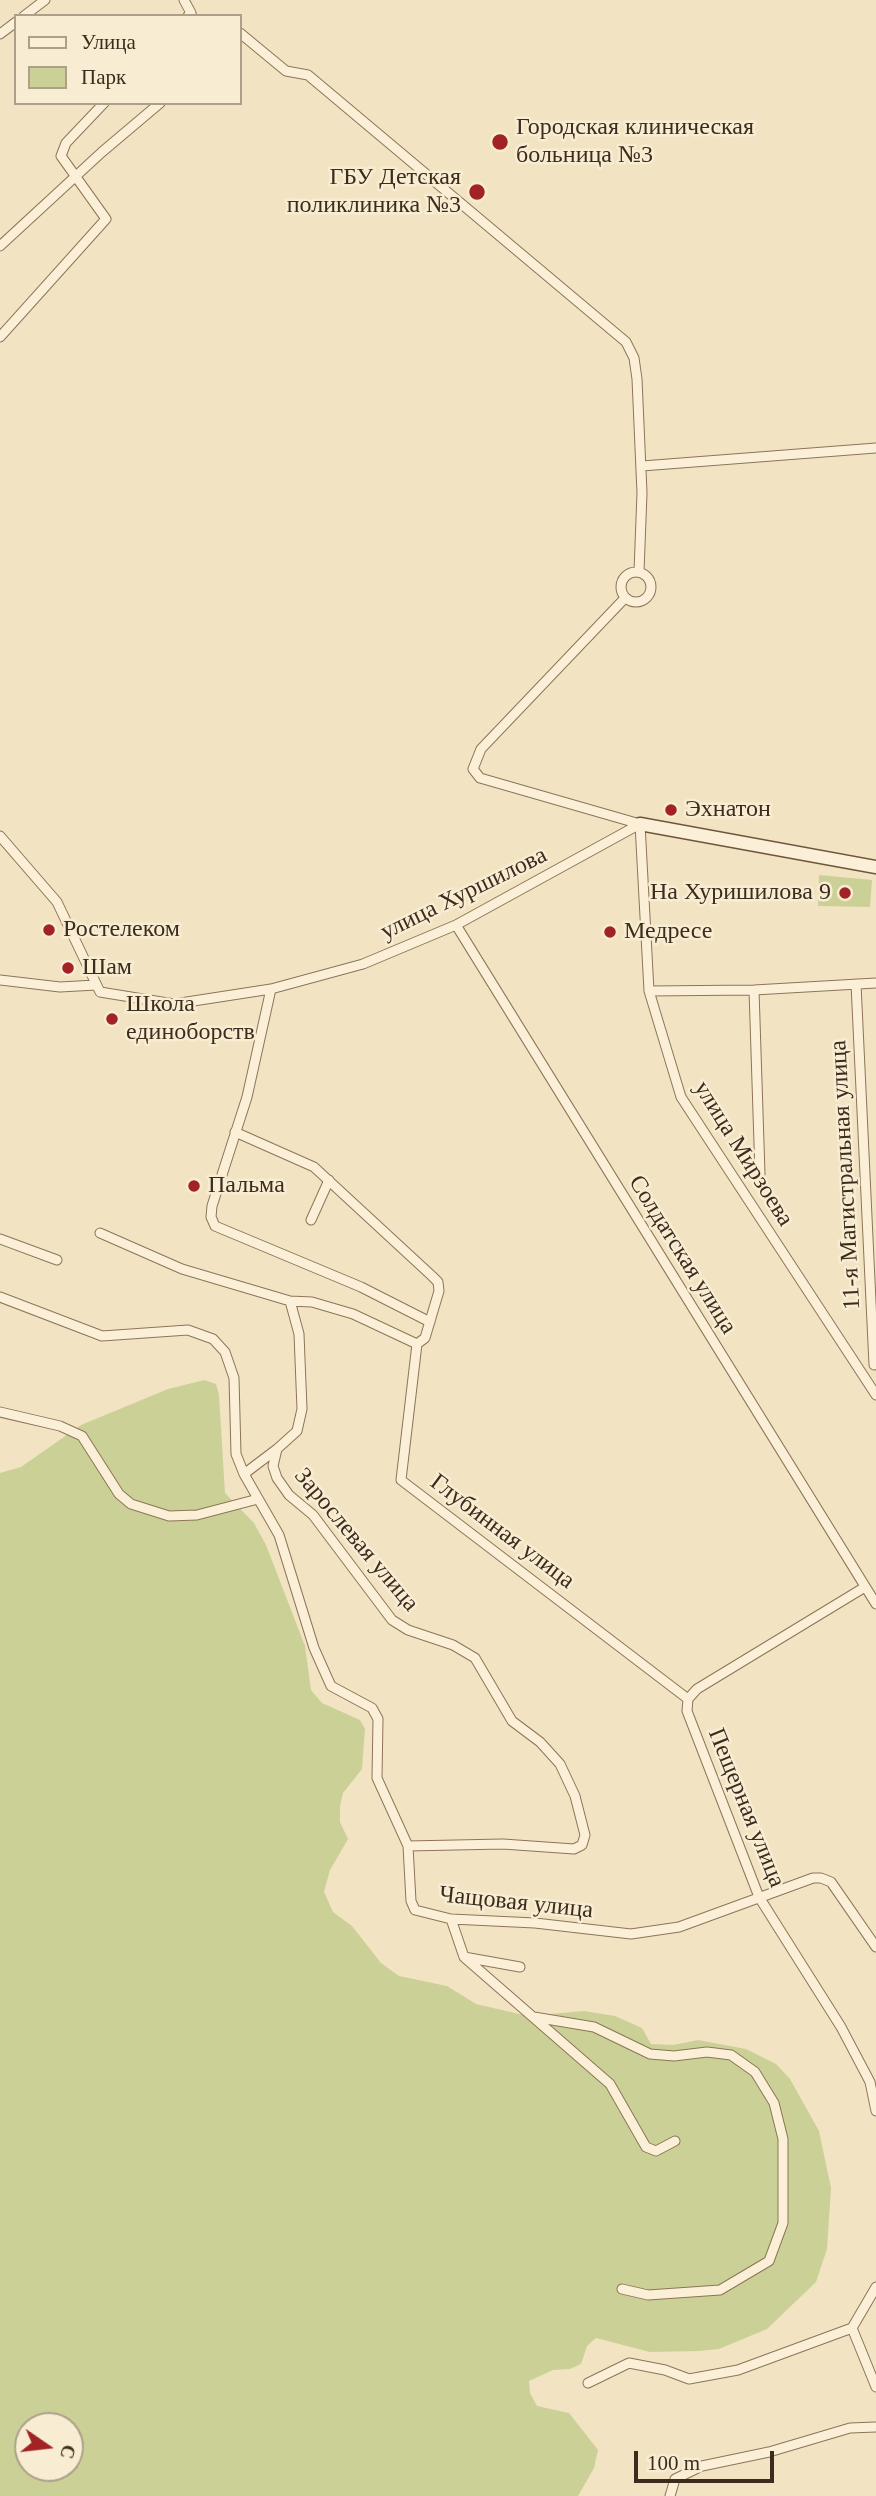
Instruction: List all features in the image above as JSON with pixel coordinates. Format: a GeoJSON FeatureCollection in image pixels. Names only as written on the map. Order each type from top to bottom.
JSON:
{"type":"FeatureCollection","features":[{"type":"Feature","properties":{"kind":"street"},"geometry":{"type":"LineString","coordinates":[[27,14],[45,0]]}},
{"type":"Feature","properties":{"kind":"street"},"geometry":{"type":"LineString","coordinates":[[242,35],[286,72],[308,75],[626,342],[634,358],[642,466],[639,572]]}},
{"type":"Feature","properties":{"kind":"street"},"geometry":{"type":"LineString","coordinates":[[0,337],[106,219],[61,156],[66,143],[102,105]]}},
{"type":"Feature","properties":{"kind":"street"},"geometry":{"type":"LineString","coordinates":[[0,246],[158,105]]}},
{"type":"Feature","properties":{"kind":"street"},"geometry":{"type":"LineString","coordinates":[[642,466],[876,448]]}},
{"type":"Feature","properties":{"kind":"street"},"geometry":{"type":"LineString","coordinates":[[625,598],[621,588],[624,578],[639,572]]}},
{"type":"Feature","properties":{"kind":"street"},"geometry":{"type":"LineString","coordinates":[[625,598],[638,602],[648,596],[649,579],[639,572]]}},
{"type":"Feature","properties":{"kind":"street"},"geometry":{"type":"LineString","coordinates":[[625,598],[481,749],[473,769],[480,778],[640,824],[876,867]]}},
{"type":"Feature","properties":{"kind":"street","name":"улица Хуршилова"},"geometry":{"type":"LineString","coordinates":[[96,985],[100,992],[174,1004],[271,989],[363,964],[456,925],[640,824]]}},
{"type":"Feature","properties":{"kind":"street","name":"улица Мирзоева"},"geometry":{"type":"LineString","coordinates":[[640,824],[649,991],[681,1097],[876,1395]]}},
{"type":"Feature","properties":{"kind":"street"},"geometry":{"type":"LineString","coordinates":[[0,836],[57,902],[96,985],[60,986],[0,980]]}},
{"type":"Feature","properties":{"kind":"street","name":"Солдатская улица"},"geometry":{"type":"LineString","coordinates":[[456,925],[876,1604]]}},
{"type":"Feature","properties":{"kind":"street"},"geometry":{"type":"LineString","coordinates":[[649,991],[754,990],[876,983]]}},
{"type":"Feature","properties":{"kind":"street","name":"11-я Магистральная улица"},"geometry":{"type":"LineString","coordinates":[[856,984],[875,1365]]}},
{"type":"Feature","properties":{"kind":"street"},"geometry":{"type":"LineString","coordinates":[[271,989],[247,1097],[212,1206],[211,1217],[215,1226],[361,1287],[430,1322]]}},
{"type":"Feature","properties":{"kind":"street"},"geometry":{"type":"LineString","coordinates":[[754,990],[760,1174]]}},
{"type":"Feature","properties":{"kind":"street"},"geometry":{"type":"LineString","coordinates":[[100,1233],[182,1269],[290,1301],[312,1302],[353,1314],[417,1344],[425,1338],[439,1291],[438,1282],[314,1167],[235,1132]]}},
{"type":"Feature","properties":{"kind":"street"},"geometry":{"type":"LineString","coordinates":[[311,1220],[328,1180]]}},
{"type":"Feature","properties":{"kind":"street"},"geometry":{"type":"LineString","coordinates":[[0,1239],[57,1260]]}},
{"type":"Feature","properties":{"kind":"street","name":"Чащовая улица"},"geometry":{"type":"LineString","coordinates":[[0,1297],[102,1336],[173,1329],[200,1332],[213,1339],[225,1352],[234,1378],[236,1454],[244,1474],[279,1535],[314,1648],[331,1686],[372,1708],[378,1719],[377,1778],[408,1846],[411,1900],[415,1910],[451,1920],[535,1923],[631,1934],[679,1927],[813,1878],[831,1882],[876,1947]]}},
{"type":"Feature","properties":{"kind":"street","name":"Зарослевая улица"},"geometry":{"type":"LineString","coordinates":[[290,1301],[299,1334],[301,1421],[297,1431],[277,1448],[273,1466],[277,1478],[289,1495],[313,1515],[392,1620],[408,1630],[453,1645],[475,1658],[512,1721],[540,1741],[560,1764],[575,1796],[585,1835],[582,1845],[574,1849],[503,1844],[408,1846]]}},
{"type":"Feature","properties":{"kind":"street","name":"Глубинная улица"},"geometry":{"type":"LineString","coordinates":[[417,1344],[401,1480],[688,1699]]}},
{"type":"Feature","properties":{"kind":"street"},"geometry":{"type":"LineString","coordinates":[[857,1366],[875,1365]]}},
{"type":"Feature","properties":{"kind":"street"},"geometry":{"type":"LineString","coordinates":[[0,1412],[60,1426],[82,1436],[119,1494],[131,1504],[169,1516],[197,1514],[258,1499]]}},
{"type":"Feature","properties":{"kind":"street"},"geometry":{"type":"LineString","coordinates":[[244,1474],[277,1448]]}},
{"type":"Feature","properties":{"kind":"street"},"geometry":{"type":"LineString","coordinates":[[688,1699],[697,1689],[865,1587]]}},
{"type":"Feature","properties":{"kind":"street","name":"Пещерная улица"},"geometry":{"type":"LineString","coordinates":[[688,1699],[687,1711],[759,1897],[841,2027],[870,2082],[876,2111]]}},
{"type":"Feature","properties":{"kind":"street"},"geometry":{"type":"LineString","coordinates":[[451,1920],[464,1957],[610,2084],[646,2147],[656,2151],[675,2141]]}},
{"type":"Feature","properties":{"kind":"street"},"geometry":{"type":"LineString","coordinates":[[464,1957],[520,1967]]}},
{"type":"Feature","properties":{"kind":"street"},"geometry":{"type":"LineString","coordinates":[[534,2017],[594,2027],[650,2054],[674,2056],[707,2052],[732,2056],[755,2072],[774,2103],[783,2139],[783,2222],[769,2261],[720,2290],[648,2295],[622,2289]]}},
{"type":"Feature","properties":{"kind":"street"},"geometry":{"type":"LineString","coordinates":[[588,2383],[629,2363],[665,2370],[689,2379],[738,2370],[852,2328],[876,2287]]}},
{"type":"Feature","properties":{"kind":"street"},"geometry":{"type":"LineString","coordinates":[[852,2328],[875,2384]]}},
{"type":"Feature","properties":{"kind":"street"},"geometry":{"type":"LineString","coordinates":[[670,2496],[675,2479],[702,2466],[769,2452],[850,2428],[876,2427]]}},
{"type":"Feature","properties":{"kind":"green space","name":"На Хуришилова 9"},"geometry":{"type":"Polygon","coordinates":[[[819,875],[872,880],[870,907],[818,906],[819,875]]]}},
{"type":"Feature","properties":{"kind":"green space"},"geometry":{"type":"Polygon","coordinates":[[[204,1380],[216,1384],[225,1493],[254,1523],[266,1545],[305,1646],[311,1690],[322,1703],[360,1720],[365,1729],[362,1769],[343,1793],[340,1806],[340,1822],[348,1839],[330,1870],[324,1892],[333,1912],[352,1926],[381,1963],[399,1976],[447,1986],[476,2004],[528,2016],[584,2011],[615,2016],[642,2028],[651,2044],[673,2045],[698,2040],[746,2049],[776,2064],[790,2079],[819,2131],[831,2188],[827,2249],[816,2282],[767,2329],[719,2349],[699,2351],[650,2352],[596,2338],[587,2346],[581,2364],[570,2369],[553,2370],[529,2381],[530,2393],[537,2406],[569,2413],[598,2450],[594,2468],[578,2496],[0,2496],[0,1473],[21,1467],[81,1425],[168,1389],[204,1380]]]}},
{"type":"Feature","properties":{"kind":"place","name":"Городская клиническая больница №3"},"geometry":{"type":"Point","coordinates":[500,142]}},
{"type":"Feature","properties":{"kind":"place","name":"ГБУ Детская поликлиника №3"},"geometry":{"type":"Point","coordinates":[477,192]}},
{"type":"Feature","properties":{"kind":"place","name":"Эхнатон"},"geometry":{"type":"Point","coordinates":[671,810]}},
{"type":"Feature","properties":{"kind":"place","name":"На Хуришилова 9"},"geometry":{"type":"Point","coordinates":[845,893]}},
{"type":"Feature","properties":{"kind":"place","name":"Ростелеком"},"geometry":{"type":"Point","coordinates":[49,930]}},
{"type":"Feature","properties":{"kind":"place","name":"Медресе"},"geometry":{"type":"Point","coordinates":[610,932]}},
{"type":"Feature","properties":{"kind":"place","name":"Шам"},"geometry":{"type":"Point","coordinates":[68,968]}},
{"type":"Feature","properties":{"kind":"place","name":"Школа единоборств"},"geometry":{"type":"Point","coordinates":[112,1019]}},
{"type":"Feature","properties":{"kind":"place","name":"Пальма"},"geometry":{"type":"Point","coordinates":[194,1186]}}]}
